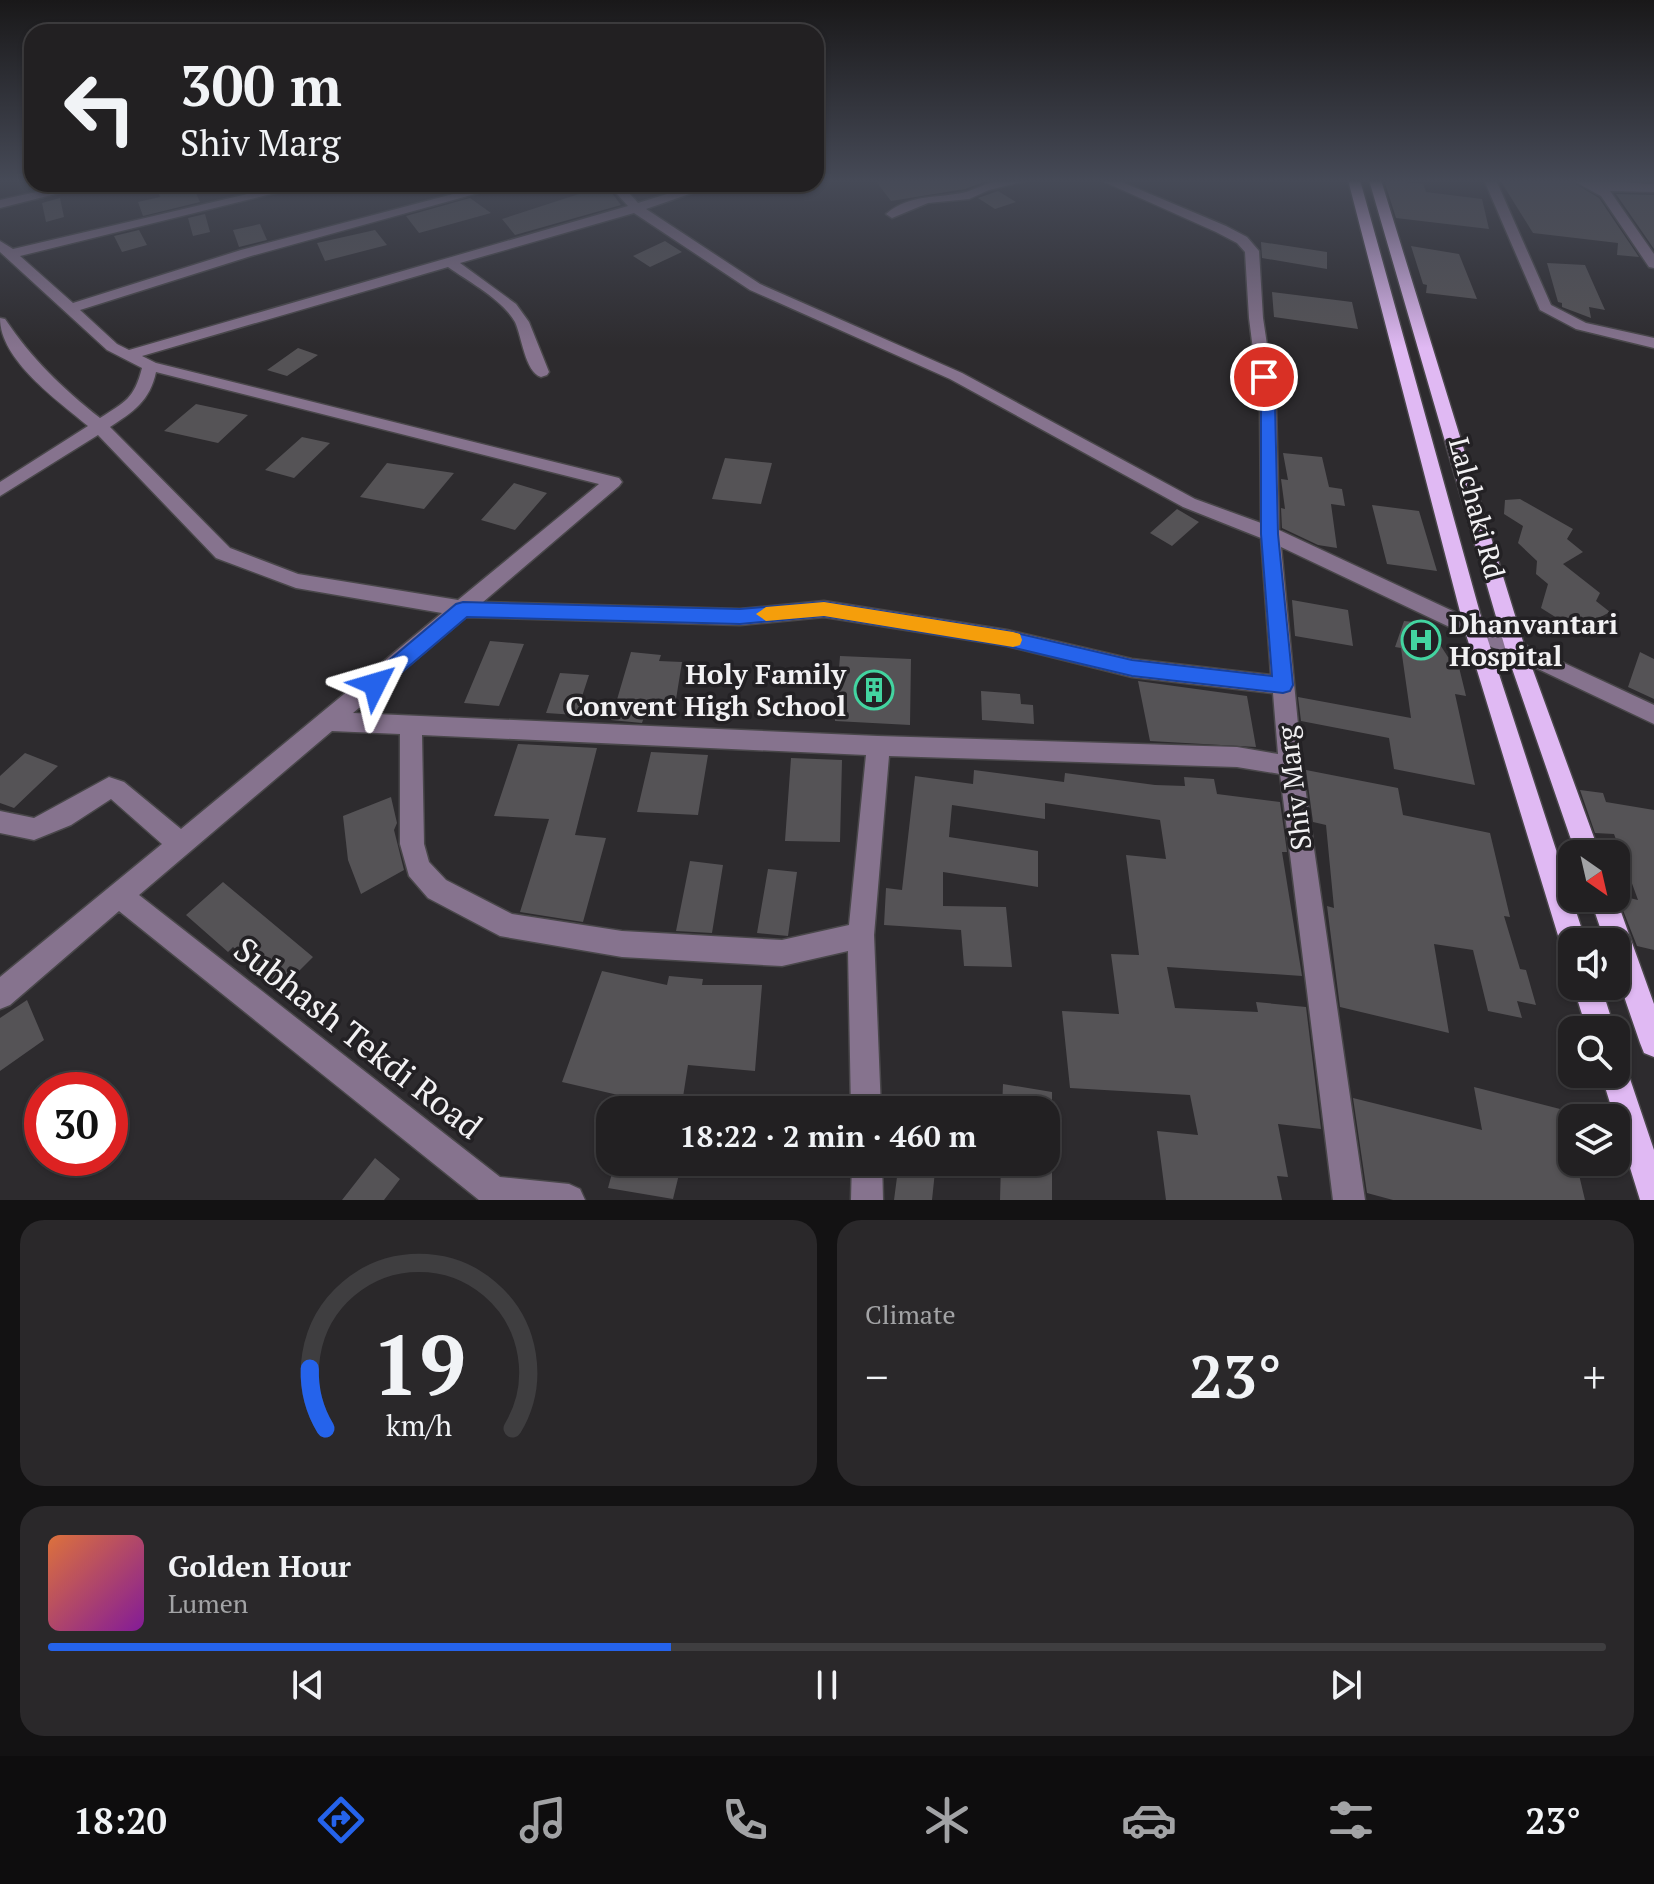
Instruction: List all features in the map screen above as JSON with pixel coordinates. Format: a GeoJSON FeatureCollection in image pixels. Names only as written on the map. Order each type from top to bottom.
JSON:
{"type":"FeatureCollection","features":[{"type":"Feature","properties":{"kind":"main road","name":"Lalchaki Rd"},"geometry":{"type":"LineString","coordinates":[[1373,236],[1377,262],[1475,631],[1569,928]]}},
{"type":"Feature","properties":{"kind":"main road","name":"Lalchaki Rd"},"geometry":{"type":"LineString","coordinates":[[1387,236],[1399,266],[1516,651],[1583,840]]}},
{"type":"Feature","properties":{"kind":"main road"},"geometry":{"type":"LineString","coordinates":[[1377,262],[1399,266]]}},
{"type":"Feature","properties":{"kind":"main road"},"geometry":{"type":"LineString","coordinates":[[1608,912],[1654,1043]]}},
{"type":"Feature","properties":{"kind":"main road"},"geometry":{"type":"LineString","coordinates":[[1619,1088],[1654,1197]]}},
{"type":"Feature","properties":{"kind":"street"},"geometry":{"type":"LineString","coordinates":[[5,249],[65,236]]}},
{"type":"Feature","properties":{"kind":"street"},"geometry":{"type":"LineString","coordinates":[[70,309],[310,236]]}},
{"type":"Feature","properties":{"kind":"street"},"geometry":{"type":"LineString","coordinates":[[128,355],[540,236]]}},
{"type":"Feature","properties":{"kind":"street"},"geometry":{"type":"LineString","coordinates":[[678,236],[755,287],[956,376],[1189,503],[1270,534],[1654,715]]}},
{"type":"Feature","properties":{"kind":"street","name":"Shiv Marg"},"geometry":{"type":"LineString","coordinates":[[1234,236],[1252,251],[1256,318],[1268,405],[1270,534],[1290,766],[1349,1200]]}},
{"type":"Feature","properties":{"kind":"street"},"geometry":{"type":"LineString","coordinates":[[1514,236],[1545,307],[1554,315],[1654,343]]}},
{"type":"Feature","properties":{"kind":"street"},"geometry":{"type":"LineString","coordinates":[[1635,236],[1654,264]]}},
{"type":"Feature","properties":{"kind":"street"},"geometry":{"type":"LineString","coordinates":[[0,995],[613,482],[150,366],[112,347],[5,249]]}},
{"type":"Feature","properties":{"kind":"street"},"geometry":{"type":"LineString","coordinates":[[450,262],[511,307],[522,322],[541,372]]}},
{"type":"Feature","properties":{"kind":"street"},"geometry":{"type":"LineString","coordinates":[[0,322],[21,354],[48,384],[100,427],[223,553],[296,581],[463,609],[740,617],[824,609],[1007,638],[1132,668],[1283,685]]}},
{"type":"Feature","properties":{"kind":"street"},"geometry":{"type":"LineString","coordinates":[[0,490],[126,410],[142,395],[150,366]]}},
{"type":"Feature","properties":{"kind":"street"},"geometry":{"type":"LineString","coordinates":[[331,721],[878,746],[1237,757],[1290,766]]}},
{"type":"Feature","properties":{"kind":"street"},"geometry":{"type":"LineString","coordinates":[[411,724],[412,844],[418,868],[437,889],[509,927],[622,944],[782,953],[861,935]]}},
{"type":"Feature","properties":{"kind":"street"},"geometry":{"type":"LineString","coordinates":[[866,1096],[861,935],[878,746]]}},
{"type":"Feature","properties":{"kind":"street"},"geometry":{"type":"LineString","coordinates":[[0,822],[34,829],[63,817],[109,788],[116,789],[181,844]]}},
{"type":"Feature","properties":{"kind":"street","name":"Subhash Tekdi Road"},"geometry":{"type":"LineString","coordinates":[[119,895],[499,1196],[569,1200]]}},
{"type":"Feature","properties":{"kind":"street"},"geometry":{"type":"LineString","coordinates":[[867,1176],[867,1200]]}},
{"type":"Feature","properties":{"kind":"building"},"geometry":{"type":"Polygon","coordinates":[[[114,236],[142,236],[147,245],[122,252],[114,236]]]}},
{"type":"Feature","properties":{"kind":"building"},"geometry":{"type":"Polygon","coordinates":[[[235,236],[265,236],[267,240],[239,247],[235,236]]]}},
{"type":"Feature","properties":{"kind":"building"},"geometry":{"type":"Polygon","coordinates":[[[348,236],[380,236],[387,245],[325,261],[317,243],[348,236]]]}},
{"type":"Feature","properties":{"kind":"building"},"geometry":{"type":"Polygon","coordinates":[[[1558,236],[1625,236],[1639,257],[1617,255],[1618,243],[1558,236]]]}},
{"type":"Feature","properties":{"kind":"building"},"geometry":{"type":"Polygon","coordinates":[[[1645,236],[1654,236],[1654,249],[1645,236]]]}},
{"type":"Feature","properties":{"kind":"building"},"geometry":{"type":"Polygon","coordinates":[[[665,241],[682,252],[650,267],[633,256],[665,241]]]}},
{"type":"Feature","properties":{"kind":"building"},"geometry":{"type":"Polygon","coordinates":[[[1261,242],[1327,252],[1327,269],[1262,258],[1261,242]]]}},
{"type":"Feature","properties":{"kind":"building"},"geometry":{"type":"Polygon","coordinates":[[[1411,246],[1459,254],[1477,299],[1426,293],[1427,285],[1423,284],[1411,246]]]}},
{"type":"Feature","properties":{"kind":"building"},"geometry":{"type":"Polygon","coordinates":[[[1547,263],[1585,265],[1605,310],[1589,307],[1591,318],[1562,307],[1547,263]]]}},
{"type":"Feature","properties":{"kind":"building"},"geometry":{"type":"Polygon","coordinates":[[[1272,292],[1352,302],[1358,329],[1274,317],[1272,292]]]}},
{"type":"Feature","properties":{"kind":"building"},"geometry":{"type":"Polygon","coordinates":[[[298,348],[318,355],[287,376],[267,370],[298,348]]]}},
{"type":"Feature","properties":{"kind":"building"},"geometry":{"type":"Polygon","coordinates":[[[196,404],[248,415],[218,443],[164,431],[196,404]]]}},
{"type":"Feature","properties":{"kind":"building"},"geometry":{"type":"Polygon","coordinates":[[[302,437],[330,443],[294,478],[265,470],[302,437]]]}},
{"type":"Feature","properties":{"kind":"building"},"geometry":{"type":"Polygon","coordinates":[[[1283,453],[1322,457],[1329,487],[1342,489],[1345,506],[1331,504],[1337,548],[1318,545],[1282,528],[1281,508],[1285,509],[1281,479],[1288,480],[1283,453]]]}},
{"type":"Feature","properties":{"kind":"building"},"geometry":{"type":"Polygon","coordinates":[[[725,458],[772,463],[761,504],[712,499],[725,458]]]}},
{"type":"Feature","properties":{"kind":"building"},"geometry":{"type":"Polygon","coordinates":[[[387,463],[454,473],[424,509],[360,497],[387,463]]]}},
{"type":"Feature","properties":{"kind":"building"},"geometry":{"type":"Polygon","coordinates":[[[514,483],[547,493],[515,530],[481,520],[514,483]]]}},
{"type":"Feature","properties":{"kind":"building"},"geometry":{"type":"Polygon","coordinates":[[[1520,499],[1573,529],[1567,539],[1583,552],[1563,564],[1600,593],[1596,601],[1610,612],[1576,630],[1541,608],[1548,584],[1536,574],[1537,561],[1518,543],[1523,526],[1504,514],[1505,500],[1520,499]]]}},
{"type":"Feature","properties":{"kind":"building"},"geometry":{"type":"Polygon","coordinates":[[[1372,505],[1419,511],[1437,571],[1387,564],[1372,505]]]}},
{"type":"Feature","properties":{"kind":"building"},"geometry":{"type":"Polygon","coordinates":[[[1177,509],[1199,522],[1172,546],[1150,533],[1177,509]]]}},
{"type":"Feature","properties":{"kind":"building"},"geometry":{"type":"Polygon","coordinates":[[[1292,600],[1348,610],[1353,646],[1295,636],[1292,600]]]}},
{"type":"Feature","properties":{"kind":"building"},"geometry":{"type":"Polygon","coordinates":[[[1404,621],[1426,623],[1448,657],[1457,659],[1466,696],[1455,694],[1475,785],[1394,769],[1389,738],[1301,721],[1298,697],[1411,718],[1401,648],[1395,647],[1404,621]]]}},
{"type":"Feature","properties":{"kind":"building"},"geometry":{"type":"Polygon","coordinates":[[[490,641],[524,644],[499,706],[464,703],[490,641]]]}},
{"type":"Feature","properties":{"kind":"building"},"geometry":{"type":"Polygon","coordinates":[[[631,652],[661,655],[659,661],[682,662],[673,718],[644,717],[642,723],[611,720],[631,652]]]}},
{"type":"Feature","properties":{"kind":"building"},"geometry":{"type":"Polygon","coordinates":[[[1640,652],[1654,659],[1654,699],[1628,687],[1640,652]]]}},
{"type":"Feature","properties":{"kind":"building","name":"Holy Family Convent High School"},"geometry":{"type":"Polygon","coordinates":[[[840,656],[911,659],[910,725],[835,721],[840,656]]]}},
{"type":"Feature","properties":{"kind":"building"},"geometry":{"type":"Polygon","coordinates":[[[560,673],[589,675],[576,715],[546,713],[560,673]]]}},
{"type":"Feature","properties":{"kind":"building"},"geometry":{"type":"Polygon","coordinates":[[[1138,681],[1247,696],[1256,747],[1150,741],[1138,681]]]}},
{"type":"Feature","properties":{"kind":"building"},"geometry":{"type":"Polygon","coordinates":[[[981,691],[1020,694],[1021,704],[1033,705],[1034,724],[982,720],[981,691]]]}},
{"type":"Feature","properties":{"kind":"building"},"geometry":{"type":"Polygon","coordinates":[[[518,744],[597,748],[575,835],[606,838],[583,922],[520,912],[549,819],[494,816],[518,744]]]}},
{"type":"Feature","properties":{"kind":"building"},"geometry":{"type":"Polygon","coordinates":[[[651,752],[708,755],[698,815],[637,812],[651,752]]]}},
{"type":"Feature","properties":{"kind":"building"},"geometry":{"type":"Polygon","coordinates":[[[25,753],[58,766],[14,808],[0,803],[0,776],[25,753]]]}},
{"type":"Feature","properties":{"kind":"building"},"geometry":{"type":"Polygon","coordinates":[[[791,758],[842,760],[840,842],[785,841],[791,758]]]}},
{"type":"Feature","properties":{"kind":"building"},"geometry":{"type":"Polygon","coordinates":[[[974,770],[1064,782],[1065,773],[1155,785],[1185,786],[1184,777],[1214,779],[1217,794],[1280,802],[1287,852],[1282,852],[1302,976],[1167,967],[1175,1008],[1258,1012],[1256,1002],[1306,1007],[1321,1129],[1278,1124],[1288,1177],[1277,1176],[1282,1200],[1166,1200],[1157,1131],[1198,1135],[1190,1095],[1070,1088],[1062,1011],[1119,1014],[1111,954],[1139,955],[1126,855],[1166,859],[1160,820],[1045,803],[1045,819],[952,805],[949,837],[1038,851],[1038,887],[943,872],[943,906],[1006,907],[1012,967],[964,966],[961,930],[884,925],[886,888],[902,890],[915,776],[973,784],[974,770]]]}},
{"type":"Feature","properties":{"kind":"building"},"geometry":{"type":"Polygon","coordinates":[[[1306,770],[1398,788],[1403,815],[1490,833],[1510,917],[1504,916],[1520,969],[1526,970],[1536,1005],[1517,1001],[1522,1018],[1488,1011],[1473,950],[1434,944],[1449,1033],[1340,1007],[1327,906],[1334,908],[1326,825],[1313,822],[1306,770]]]}},
{"type":"Feature","properties":{"kind":"building"},"geometry":{"type":"Polygon","coordinates":[[[1580,790],[1603,793],[1606,802],[1654,810],[1654,950],[1637,946],[1624,912],[1630,912],[1630,898],[1638,900],[1630,878],[1630,840],[1616,840],[1614,834],[1595,833],[1580,790]]]}},
{"type":"Feature","properties":{"kind":"building"},"geometry":{"type":"Polygon","coordinates":[[[391,797],[397,823],[394,830],[404,870],[361,894],[348,860],[343,816],[391,797]]]}},
{"type":"Feature","properties":{"kind":"building"},"geometry":{"type":"Polygon","coordinates":[[[690,861],[723,865],[712,933],[676,931],[690,861]]]}},
{"type":"Feature","properties":{"kind":"building"},"geometry":{"type":"Polygon","coordinates":[[[768,869],[797,872],[788,936],[757,933],[768,869]]]}},
{"type":"Feature","properties":{"kind":"building"},"geometry":{"type":"Polygon","coordinates":[[[223,882],[313,957],[280,990],[233,947],[228,952],[186,915],[223,882]]]}},
{"type":"Feature","properties":{"kind":"building"},"geometry":{"type":"Polygon","coordinates":[[[602,971],[667,985],[669,976],[703,979],[702,985],[762,985],[755,1071],[688,1065],[683,1096],[622,1096],[562,1082],[602,971]]]}},
{"type":"Feature","properties":{"kind":"building"},"geometry":{"type":"Polygon","coordinates":[[[27,1000],[44,1040],[0,1071],[0,1018],[27,1000]]]}},
{"type":"Feature","properties":{"kind":"building"},"geometry":{"type":"Polygon","coordinates":[[[1003,1084],[1052,1092],[1052,1096],[1003,1096],[1003,1084]]]}},
{"type":"Feature","properties":{"kind":"building"},"geometry":{"type":"Polygon","coordinates":[[[1474,1087],[1558,1108],[1558,1176],[1579,1176],[1585,1200],[1393,1200],[1367,1193],[1353,1098],[1482,1130],[1474,1087]]]}},
{"type":"Feature","properties":{"kind":"building"},"geometry":{"type":"Polygon","coordinates":[[[375,1158],[400,1179],[384,1200],[342,1200],[375,1158]]]}},
{"type":"Feature","properties":{"kind":"building"},"geometry":{"type":"Polygon","coordinates":[[[611,1176],[679,1176],[673,1199],[608,1188],[611,1176]]]}},
{"type":"Feature","properties":{"kind":"building"},"geometry":{"type":"Polygon","coordinates":[[[897,1176],[935,1176],[932,1200],[894,1200],[897,1176]]]}},
{"type":"Feature","properties":{"kind":"building"},"geometry":{"type":"Polygon","coordinates":[[[1001,1176],[1052,1176],[1052,1200],[1000,1200],[1001,1176]]]}},
{"type":"Feature","properties":{"kind":"slow traffic"},"geometry":{"type":"LineString","coordinates":[[766,614],[824,609],[1013,640]]}},
{"type":"Feature","properties":{"kind":"place","name":"Dhanvantari Hospital"},"geometry":{"type":"Point","coordinates":[1421,640]}},
{"type":"Feature","properties":{"kind":"place","name":"Holy Family Convent High School"},"geometry":{"type":"Point","coordinates":[874,690]}},
{"type":"Feature","properties":{"kind":"route"},"geometry":{"type":"LineString","coordinates":[[375,684],[463,609],[740,617],[824,609],[1007,638],[1132,668],[1283,685],[1270,534],[1268,405],[1264,377]]}}]}
